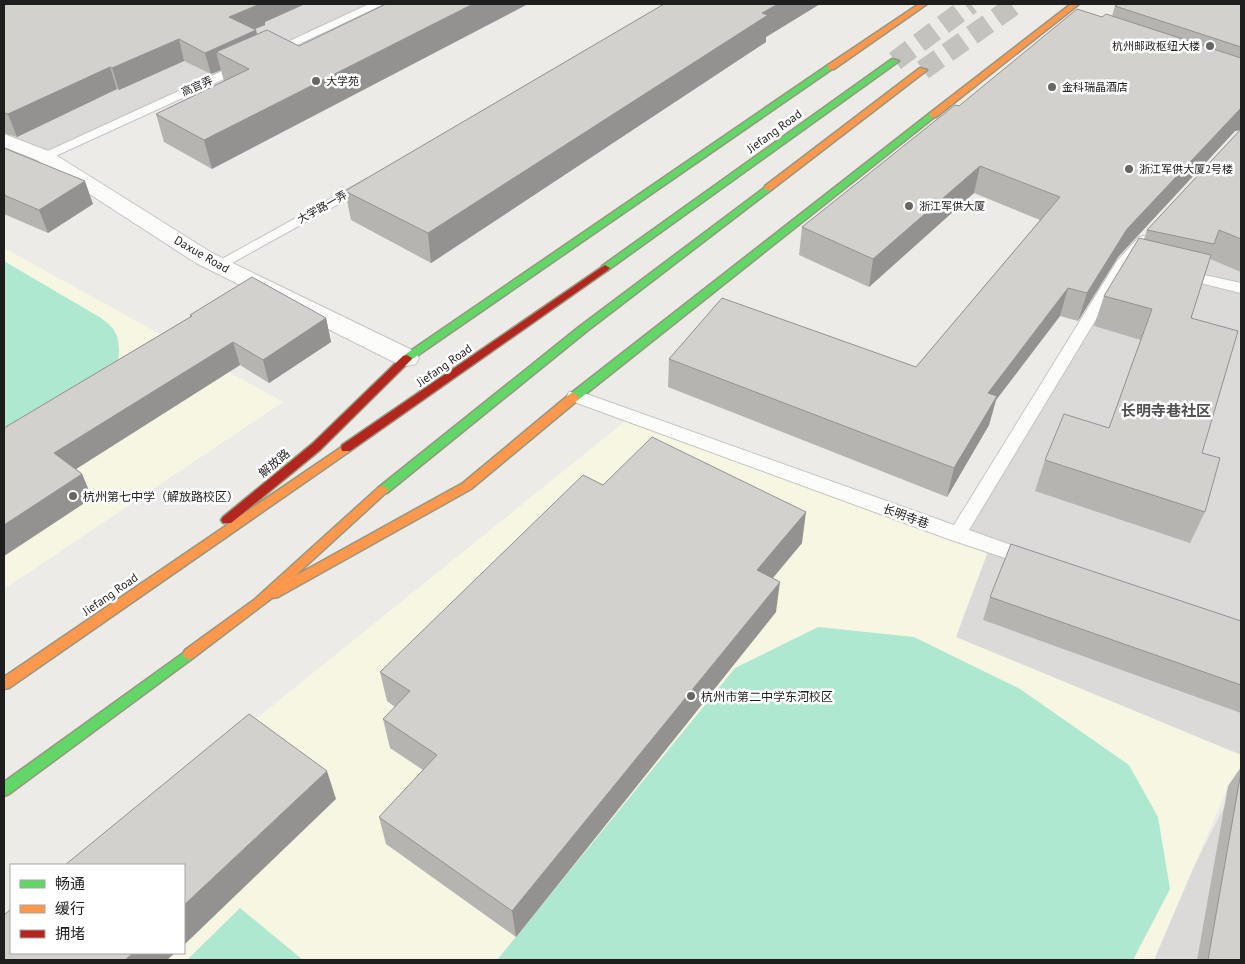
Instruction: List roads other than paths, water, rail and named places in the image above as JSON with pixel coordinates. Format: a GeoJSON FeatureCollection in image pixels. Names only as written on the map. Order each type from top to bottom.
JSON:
{"type":"FeatureCollection","features":[{"type":"Feature","properties":{"kind":"main road","name":"Jiefang Road"},"geometry":{"type":"LineString","coordinates":[[407,358],[923,4]]}},
{"type":"Feature","properties":{"kind":"main road"},"geometry":{"type":"LineString","coordinates":[[258,603],[467,486],[575,396],[1075,4]]}},
{"type":"Feature","properties":{"kind":"main road","name":"Jiefang Road"},"geometry":{"type":"LineString","coordinates":[[4,684],[538,316],[895,61]]}},
{"type":"Feature","properties":{"kind":"main road"},"geometry":{"type":"LineString","coordinates":[[4,790],[258,603],[374,496],[583,329],[923,70]]}},
{"type":"Feature","properties":{"kind":"main road","name":"解放路"},"geometry":{"type":"LineString","coordinates":[[152,582],[316,446],[407,358]]}},
{"type":"Feature","properties":{"kind":"street","name":"Daxue Road"},"geometry":{"type":"LineString","coordinates":[[4,140],[44,156],[204,258],[407,358]]}},
{"type":"Feature","properties":{"kind":"lane","name":"高官弄"},"geometry":{"type":"LineString","coordinates":[[44,156],[378,4]]}},
{"type":"Feature","properties":{"kind":"lane"},"geometry":{"type":"LineString","coordinates":[[1054,19],[1073,25]]}},
{"type":"Feature","properties":{"kind":"lane","name":"大学路一弄"},"geometry":{"type":"LineString","coordinates":[[218,265],[374,178]]}},
{"type":"Feature","properties":{"kind":"lane"},"geometry":{"type":"LineString","coordinates":[[957,535],[1124,261],[1157,226]]}},
{"type":"Feature","properties":{"kind":"lane"},"geometry":{"type":"LineString","coordinates":[[1124,261],[1142,265]]}},
{"type":"Feature","properties":{"kind":"lane"},"geometry":{"type":"LineString","coordinates":[[1169,272],[1241,288]]}},
{"type":"Feature","properties":{"kind":"lane","name":"长明寺巷"},"geometry":{"type":"LineString","coordinates":[[575,396],[957,535],[1046,564]]}},
{"type":"Feature","properties":{"kind":"tunnel"},"geometry":{"type":"LineString","coordinates":[[895,61],[971,4]]}},
{"type":"Feature","properties":{"kind":"tunnel"},"geometry":{"type":"LineString","coordinates":[[923,70],[1016,4]]}},
{"type":"Feature","properties":{"kind":"place","name":"杭州邮政枢纽大楼"},"geometry":{"type":"Point","coordinates":[1210,46]}},
{"type":"Feature","properties":{"kind":"place","name":"大学苑"},"geometry":{"type":"Point","coordinates":[316,81]}},
{"type":"Feature","properties":{"kind":"place","name":"金科瑞晶酒店"},"geometry":{"type":"Point","coordinates":[1052,87]}},
{"type":"Feature","properties":{"kind":"place","name":"浙江军供大厦2号楼"},"geometry":{"type":"Point","coordinates":[1129,169]}},
{"type":"Feature","properties":{"kind":"place","name":"浙江军供大厦"},"geometry":{"type":"Point","coordinates":[909,206]}},
{"type":"Feature","properties":{"kind":"place","name":"杭州第七中学（解放路校区）"},"geometry":{"type":"Point","coordinates":[73,496]}},
{"type":"Feature","properties":{"kind":"place","name":"杭州市第二中学东河校区"},"geometry":{"type":"Point","coordinates":[691,696]}},
{"type":"Feature","properties":{"kind":"district","name":"长明寺巷社区"},"geometry":{"type":"Point","coordinates":[1166,410]}}]}
